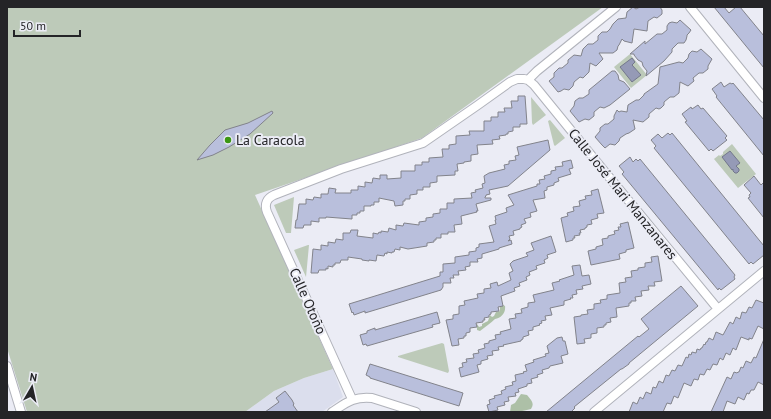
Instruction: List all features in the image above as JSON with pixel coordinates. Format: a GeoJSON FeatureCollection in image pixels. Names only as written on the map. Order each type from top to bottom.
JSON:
{"type":"FeatureCollection","features":[{"type":"Feature","properties":{"kind":"street"},"geometry":{"type":"LineString","coordinates":[[528,80],[616,7]]}},
{"type":"Feature","properties":{"kind":"street"},"geometry":{"type":"LineString","coordinates":[[690,7],[764,98]]}},
{"type":"Feature","properties":{"kind":"street","name":"Calle Otoño"},"geometry":{"type":"LineString","coordinates":[[352,399],[268,212],[266,205],[267,201],[271,196],[341,169],[423,143],[478,106],[510,82],[517,79],[528,80]]}},
{"type":"Feature","properties":{"kind":"street","name":"Calle José Mari Manzanares"},"geometry":{"type":"LineString","coordinates":[[528,80],[534,85],[718,309]]}},
{"type":"Feature","properties":{"kind":"street"},"geometry":{"type":"LineString","coordinates":[[594,412],[764,271]]}},
{"type":"Feature","properties":{"kind":"street"},"geometry":{"type":"LineString","coordinates":[[7,366],[21,412]]}},
{"type":"Feature","properties":{"kind":"street"},"geometry":{"type":"LineString","coordinates":[[332,412],[352,399],[360,398],[372,398],[416,412]]}},
{"type":"Feature","properties":{"kind":"shaded area"},"geometry":{"type":"Polygon","coordinates":[[[333,369],[343,397],[322,412],[245,412],[274,391],[304,378],[333,369]]]}},
{"type":"Feature","properties":{"kind":"green space"},"geometry":{"type":"Polygon","coordinates":[[[7,7],[603,7],[422,138],[255,195],[333,369],[304,378],[274,391],[245,412],[27,412],[7,348],[7,7]]]}},
{"type":"Feature","properties":{"kind":"green space"},"geometry":{"type":"Polygon","coordinates":[[[630,54],[647,75],[631,88],[614,67],[630,54]]]}},
{"type":"Feature","properties":{"kind":"green space"},"geometry":{"type":"Polygon","coordinates":[[[531,97],[546,115],[533,125],[532,123],[531,97]]]}},
{"type":"Feature","properties":{"kind":"green space"},"geometry":{"type":"Polygon","coordinates":[[[550,120],[565,138],[555,146],[548,121],[550,120]]]}},
{"type":"Feature","properties":{"kind":"green space"},"geometry":{"type":"Polygon","coordinates":[[[732,144],[756,174],[738,188],[714,159],[723,154],[723,152],[732,144]]]}},
{"type":"Feature","properties":{"kind":"green space"},"geometry":{"type":"Polygon","coordinates":[[[294,197],[291,233],[286,233],[274,205],[294,197]]]}},
{"type":"Feature","properties":{"kind":"green space"},"geometry":{"type":"Polygon","coordinates":[[[309,245],[306,277],[294,250],[309,245]]]}},
{"type":"Feature","properties":{"kind":"green space"},"geometry":{"type":"Polygon","coordinates":[[[500,306],[505,306],[504,313],[499,318],[495,319],[480,331],[477,330],[477,324],[479,327],[482,326],[482,324],[488,321],[490,315],[492,317],[496,312],[500,311],[500,306]]]}},
{"type":"Feature","properties":{"kind":"green space"},"geometry":{"type":"Polygon","coordinates":[[[442,343],[444,344],[449,371],[448,373],[398,357],[398,356],[442,343]]]}},
{"type":"Feature","properties":{"kind":"green space"},"geometry":{"type":"Polygon","coordinates":[[[521,394],[527,395],[533,403],[531,409],[510,412],[511,405],[515,403],[521,394]]]}},
{"type":"Feature","properties":{"kind":"water"},"geometry":{"type":"Polygon","coordinates":[[[632,58],[635,62],[632,65],[641,75],[632,82],[620,67],[632,58]]]}},
{"type":"Feature","properties":{"kind":"water"},"geometry":{"type":"Polygon","coordinates":[[[730,151],[740,163],[736,166],[739,169],[737,173],[733,171],[733,169],[732,170],[722,157],[730,151]]]}},
{"type":"Feature","properties":{"kind":"building"},"geometry":{"type":"Polygon","coordinates":[[[633,7],[636,9],[640,7],[660,7],[662,14],[657,18],[654,17],[648,21],[647,31],[634,29],[632,43],[622,39],[617,50],[613,53],[599,53],[603,59],[596,66],[590,63],[589,72],[583,78],[580,77],[574,82],[573,86],[569,90],[564,89],[558,92],[549,81],[554,77],[554,73],[568,63],[568,60],[574,55],[581,56],[583,49],[588,44],[593,44],[598,40],[598,36],[602,32],[607,32],[618,19],[626,18],[627,12],[633,7]]]}},
{"type":"Feature","properties":{"kind":"building"},"geometry":{"type":"Polygon","coordinates":[[[714,7],[724,7],[729,13],[736,7],[740,7],[764,36],[764,68],[714,7]]]}},
{"type":"Feature","properties":{"kind":"building"},"geometry":{"type":"Polygon","coordinates":[[[680,20],[691,30],[687,35],[686,40],[684,43],[678,43],[664,61],[646,76],[647,71],[642,62],[638,60],[634,54],[630,54],[645,41],[645,44],[657,34],[662,34],[667,30],[669,23],[677,23],[680,20]]]}},
{"type":"Feature","properties":{"kind":"building"},"geometry":{"type":"Polygon","coordinates":[[[701,49],[712,59],[708,69],[703,73],[699,73],[693,78],[694,81],[688,86],[680,82],[679,93],[674,97],[670,97],[664,102],[664,105],[661,108],[656,108],[643,122],[633,120],[635,129],[620,138],[615,145],[610,144],[605,148],[602,145],[595,137],[600,131],[600,128],[614,119],[617,110],[619,112],[627,112],[628,105],[636,100],[639,100],[644,94],[658,84],[660,67],[679,62],[683,63],[692,51],[697,52],[701,49]]]}},
{"type":"Feature","properties":{"kind":"building"},"geometry":{"type":"Polygon","coordinates":[[[612,71],[615,71],[619,80],[624,82],[630,89],[610,105],[604,108],[600,107],[594,112],[594,116],[589,120],[585,119],[579,122],[570,111],[574,106],[575,101],[589,94],[589,90],[612,71]]]}},
{"type":"Feature","properties":{"kind":"building"},"geometry":{"type":"Polygon","coordinates":[[[721,82],[724,87],[730,83],[733,83],[764,120],[764,156],[716,97],[717,96],[712,89],[721,82]]]}},
{"type":"Feature","properties":{"kind":"building"},"geometry":{"type":"Polygon","coordinates":[[[518,96],[525,96],[527,124],[520,124],[520,127],[513,127],[513,131],[508,132],[506,135],[499,136],[500,139],[492,140],[493,144],[477,145],[478,154],[471,155],[471,161],[457,164],[458,171],[455,171],[455,175],[437,176],[437,182],[430,183],[430,187],[423,187],[423,190],[417,190],[417,194],[410,195],[410,199],[405,199],[405,201],[403,201],[403,205],[395,206],[394,201],[379,198],[379,202],[374,202],[374,205],[371,206],[364,206],[364,211],[360,211],[357,215],[352,215],[352,219],[326,217],[319,218],[319,222],[311,221],[311,225],[304,225],[303,228],[295,228],[299,204],[306,204],[306,199],[313,200],[314,197],[321,198],[321,194],[328,194],[329,188],[336,189],[335,193],[351,193],[351,190],[358,190],[358,186],[365,187],[365,182],[372,183],[373,178],[380,179],[380,175],[387,175],[387,179],[401,178],[401,171],[415,171],[415,165],[422,165],[422,162],[429,162],[429,158],[443,157],[442,149],[449,149],[449,145],[456,144],[456,136],[470,135],[469,131],[484,131],[484,121],[491,121],[491,117],[498,117],[498,112],[505,112],[504,108],[512,108],[511,101],[518,101],[518,96]]]}},
{"type":"Feature","properties":{"kind":"building"},"geometry":{"type":"Polygon","coordinates":[[[698,105],[701,109],[703,108],[727,136],[725,138],[727,140],[713,151],[711,149],[709,151],[685,122],[687,121],[682,114],[691,107],[692,109],[698,105]]]}},
{"type":"Feature","properties":{"kind":"building","name":"La Caracola"},"geometry":{"type":"Polygon","coordinates":[[[272,111],[273,113],[250,134],[213,155],[197,160],[225,130],[248,123],[272,111]]]}},
{"type":"Feature","properties":{"kind":"building"},"geometry":{"type":"Polygon","coordinates":[[[668,133],[670,135],[672,133],[764,246],[764,255],[753,264],[751,262],[749,264],[654,148],[656,146],[651,140],[658,134],[662,138],[668,133]]]}},
{"type":"Feature","properties":{"kind":"building"},"geometry":{"type":"Polygon","coordinates":[[[548,140],[550,150],[508,186],[489,190],[490,194],[486,195],[485,198],[491,198],[491,200],[476,204],[477,212],[461,216],[462,224],[454,225],[455,232],[441,234],[441,238],[436,238],[434,242],[427,243],[427,246],[408,249],[400,247],[400,250],[395,249],[392,253],[387,252],[384,256],[377,255],[376,261],[348,257],[348,260],[341,260],[340,263],[335,263],[333,267],[328,266],[328,269],[326,268],[326,270],[319,270],[318,273],[311,273],[313,249],[321,250],[321,245],[328,246],[328,242],[335,243],[336,239],[343,240],[343,233],[350,233],[351,230],[358,230],[357,236],[373,238],[373,233],[378,234],[379,232],[381,233],[381,231],[388,232],[389,228],[396,230],[396,225],[403,226],[404,223],[419,225],[419,222],[426,221],[426,218],[433,217],[433,214],[440,213],[440,209],[447,209],[447,203],[454,203],[454,199],[472,198],[471,193],[476,192],[475,190],[483,188],[482,184],[485,183],[484,176],[489,173],[505,169],[504,165],[509,164],[509,161],[516,160],[515,156],[519,155],[517,147],[548,140]]]}},
{"type":"Feature","properties":{"kind":"building"},"geometry":{"type":"Polygon","coordinates":[[[630,157],[633,162],[636,159],[638,161],[640,159],[735,275],[735,279],[721,290],[719,288],[718,290],[622,174],[624,172],[619,166],[630,157]]]}},
{"type":"Feature","properties":{"kind":"building"},"geometry":{"type":"Polygon","coordinates":[[[571,160],[573,168],[569,169],[571,174],[558,178],[559,181],[554,183],[554,185],[547,187],[547,190],[544,191],[545,198],[533,200],[537,211],[530,213],[531,217],[524,219],[526,223],[521,225],[522,227],[520,229],[513,231],[514,235],[509,236],[510,239],[508,241],[511,240],[512,244],[482,254],[482,258],[477,259],[478,262],[470,262],[470,266],[465,267],[466,270],[458,271],[459,275],[453,275],[454,278],[450,278],[451,283],[443,283],[441,290],[365,313],[365,311],[354,315],[353,312],[352,313],[349,304],[440,276],[440,272],[443,272],[443,264],[455,263],[455,257],[469,255],[469,252],[476,251],[479,244],[494,242],[489,226],[496,224],[495,216],[507,212],[506,208],[514,205],[508,195],[537,186],[537,184],[540,184],[539,180],[545,179],[544,176],[551,174],[551,171],[556,170],[555,167],[563,166],[562,162],[571,160]]]}},
{"type":"Feature","properties":{"kind":"building"},"geometry":{"type":"Polygon","coordinates":[[[754,176],[761,185],[764,182],[764,218],[748,198],[750,197],[749,195],[751,193],[744,185],[754,176]]]}},
{"type":"Feature","properties":{"kind":"building"},"geometry":{"type":"Polygon","coordinates":[[[598,189],[604,213],[597,214],[598,218],[591,220],[592,224],[587,225],[585,229],[580,230],[580,235],[574,236],[575,238],[573,238],[573,240],[566,242],[561,218],[568,216],[567,213],[574,211],[573,207],[580,206],[579,201],[586,199],[585,196],[592,195],[591,191],[598,189]]]}},
{"type":"Feature","properties":{"kind":"building"},"geometry":{"type":"Polygon","coordinates":[[[628,222],[634,248],[619,254],[620,259],[591,265],[588,251],[603,245],[602,239],[608,238],[608,236],[615,234],[614,231],[619,230],[618,227],[621,227],[620,224],[628,222]]]}},
{"type":"Feature","properties":{"kind":"building"},"geometry":{"type":"Polygon","coordinates":[[[551,236],[556,252],[547,255],[548,258],[544,260],[545,263],[536,266],[537,269],[529,272],[530,275],[526,277],[527,280],[519,283],[520,286],[514,288],[515,291],[501,296],[503,306],[498,307],[499,311],[491,312],[489,317],[484,318],[485,320],[483,320],[483,322],[476,323],[477,327],[470,328],[470,332],[466,333],[464,338],[458,339],[459,345],[452,346],[446,320],[453,319],[453,315],[459,314],[459,306],[465,305],[464,301],[478,298],[477,294],[484,293],[484,289],[491,288],[490,284],[497,282],[498,286],[511,280],[509,273],[513,271],[510,264],[513,261],[528,256],[526,253],[534,250],[531,243],[551,236]]]}},
{"type":"Feature","properties":{"kind":"building"},"geometry":{"type":"Polygon","coordinates":[[[658,256],[662,281],[654,282],[655,286],[648,286],[649,290],[641,291],[642,296],[635,297],[636,301],[631,301],[629,306],[616,308],[617,317],[610,318],[611,322],[606,323],[604,327],[597,328],[597,333],[591,334],[591,338],[584,339],[585,343],[577,344],[574,317],[588,314],[587,310],[594,309],[594,304],[601,303],[600,300],[607,299],[607,295],[620,293],[619,283],[626,282],[625,278],[632,277],[631,271],[645,267],[645,263],[652,262],[651,257],[658,256]]]}},
{"type":"Feature","properties":{"kind":"building"},"geometry":{"type":"Polygon","coordinates":[[[580,265],[582,276],[589,275],[591,284],[582,286],[583,289],[576,290],[577,294],[572,295],[573,298],[564,301],[564,305],[550,308],[552,315],[545,316],[546,320],[541,321],[542,323],[539,324],[540,325],[533,327],[533,330],[528,331],[529,335],[523,337],[521,341],[503,345],[504,346],[498,347],[499,350],[492,351],[493,355],[487,356],[488,359],[481,361],[481,364],[477,365],[479,372],[461,377],[459,368],[463,367],[462,363],[467,362],[466,359],[474,358],[473,354],[479,353],[478,350],[485,348],[484,344],[496,339],[495,335],[511,329],[509,319],[516,318],[515,314],[522,313],[521,309],[528,307],[528,303],[535,302],[533,295],[554,290],[552,283],[574,275],[572,266],[580,265]]]}},
{"type":"Feature","properties":{"kind":"building"},"geometry":{"type":"Polygon","coordinates":[[[681,286],[698,306],[629,364],[574,407],[575,408],[571,412],[546,412],[638,336],[639,337],[649,329],[641,319],[681,286]]]}},
{"type":"Feature","properties":{"kind":"building"},"geometry":{"type":"Polygon","coordinates":[[[756,300],[764,303],[764,329],[758,326],[752,339],[749,338],[749,340],[741,337],[736,350],[733,348],[730,355],[726,353],[723,360],[720,358],[717,365],[713,364],[710,370],[707,369],[704,375],[700,374],[698,380],[694,379],[691,386],[684,383],[678,398],[674,396],[671,404],[667,403],[663,412],[629,412],[633,402],[637,404],[640,397],[643,399],[646,392],[651,394],[653,387],[656,388],[659,381],[663,383],[666,375],[669,376],[672,370],[675,371],[678,365],[682,366],[689,354],[691,355],[692,352],[696,353],[697,349],[700,350],[709,338],[713,340],[716,332],[723,335],[730,322],[733,324],[736,317],[740,319],[742,312],[746,313],[749,307],[752,308],[756,300]]]}},
{"type":"Feature","properties":{"kind":"building"},"geometry":{"type":"Polygon","coordinates":[[[437,312],[440,323],[432,325],[433,327],[367,346],[366,344],[363,345],[360,335],[367,333],[367,331],[437,312]]]}},
{"type":"Feature","properties":{"kind":"building"},"geometry":{"type":"Polygon","coordinates":[[[562,337],[563,341],[565,341],[568,354],[561,356],[563,363],[550,366],[549,368],[542,370],[543,373],[537,375],[538,377],[531,379],[532,383],[518,389],[519,392],[515,393],[516,396],[508,397],[509,401],[504,402],[505,405],[497,407],[498,410],[489,412],[487,405],[490,404],[489,400],[495,398],[494,396],[502,394],[501,391],[506,389],[505,387],[513,385],[512,382],[516,381],[515,375],[527,371],[525,365],[534,362],[533,360],[546,356],[545,354],[549,353],[547,346],[557,338],[562,337]]]}},
{"type":"Feature","properties":{"kind":"building"},"geometry":{"type":"Polygon","coordinates":[[[764,339],[764,385],[758,382],[754,390],[751,390],[749,394],[747,393],[744,400],[738,397],[735,404],[727,401],[723,412],[711,412],[727,377],[731,379],[734,372],[737,373],[741,367],[743,368],[746,361],[751,363],[754,357],[756,358],[764,339]]]}},
{"type":"Feature","properties":{"kind":"building"},"geometry":{"type":"Polygon","coordinates":[[[370,364],[463,393],[459,406],[370,378],[366,375],[370,364]]]}},
{"type":"Feature","properties":{"kind":"building"},"geometry":{"type":"Polygon","coordinates":[[[285,391],[292,400],[293,405],[298,412],[265,412],[279,402],[276,398],[285,391]]]}},
{"type":"Feature","properties":{"kind":"place","name":"La Caracola"},"geometry":{"type":"Point","coordinates":[228,140]}}]}
